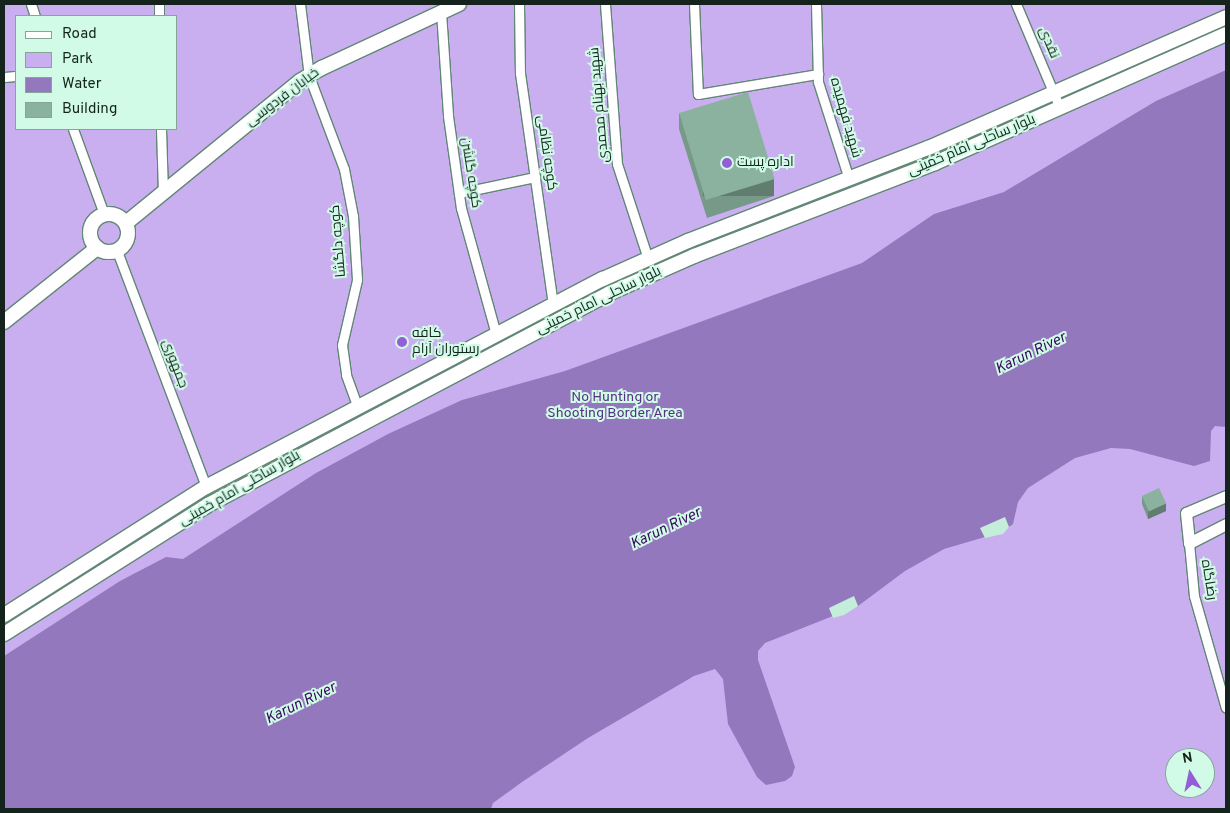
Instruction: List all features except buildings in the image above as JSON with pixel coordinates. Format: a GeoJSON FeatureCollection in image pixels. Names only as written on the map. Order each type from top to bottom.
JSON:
{"type":"FeatureCollection","features":[{"type":"Feature","properties":{"kind":"main road","name":"خیابان فردوسی"},"geometry":{"type":"LineString","coordinates":[[126,223],[309,76],[441,8],[459,4]]}},
{"type":"Feature","properties":{"kind":"main road","name":"بلوار ساحلی امام خمینی"},"geometry":{"type":"LineString","coordinates":[[4,615],[206,487],[553,304],[648,259],[928,148],[1226,17]]}},
{"type":"Feature","properties":{"kind":"main road","name":"بلوار ساحلی امام خمینی"},"geometry":{"type":"LineString","coordinates":[[4,634],[212,503],[610,293],[694,256],[935,163],[1226,34]]}},
{"type":"Feature","properties":{"kind":"main road"},"geometry":{"type":"LineString","coordinates":[[104,214],[116,214],[126,223],[127,242],[117,251],[106,252],[97,248],[90,232],[94,221],[104,214]]}},
{"type":"Feature","properties":{"kind":"main road"},"geometry":{"type":"LineString","coordinates":[[4,322],[97,248]]}},
{"type":"Feature","properties":{"kind":"main road"},"geometry":{"type":"LineString","coordinates":[[206,487],[212,503]]}},
{"type":"Feature","properties":{"kind":"street","name":"کوچه دلگشا"},"geometry":{"type":"LineString","coordinates":[[300,4],[309,76],[344,169],[353,216],[357,280],[342,345],[346,375],[357,406]]}},
{"type":"Feature","properties":{"kind":"street","name":"کوچه نظامی"},"geometry":{"type":"LineString","coordinates":[[519,4],[520,73],[553,304]]}},
{"type":"Feature","properties":{"kind":"street","name":"شهید بهنام محمدی"},"geometry":{"type":"LineString","coordinates":[[605,4],[617,164],[648,259]]}},
{"type":"Feature","properties":{"kind":"street"},"geometry":{"type":"LineString","coordinates":[[694,4],[698,94],[818,74]]}},
{"type":"Feature","properties":{"kind":"street","name":"شهید فهمیده"},"geometry":{"type":"LineString","coordinates":[[816,4],[818,74],[849,179]]}},
{"type":"Feature","properties":{"kind":"street","name":"نقدی"},"geometry":{"type":"LineString","coordinates":[[1016,4],[1060,108]]}},
{"type":"Feature","properties":{"kind":"street","name":"کوچه گلشن"},"geometry":{"type":"LineString","coordinates":[[441,8],[448,116],[458,193],[496,334]]}},
{"type":"Feature","properties":{"kind":"street"},"geometry":{"type":"LineString","coordinates":[[73,130],[104,214]]}},
{"type":"Feature","properties":{"kind":"street"},"geometry":{"type":"LineString","coordinates":[[161,130],[163,194]]}},
{"type":"Feature","properties":{"kind":"street"},"geometry":{"type":"LineString","coordinates":[[458,193],[535,177]]}},
{"type":"Feature","properties":{"kind":"street","name":"جمهوری"},"geometry":{"type":"LineString","coordinates":[[117,251],[206,487]]}},
{"type":"Feature","properties":{"kind":"street"},"geometry":{"type":"LineString","coordinates":[[1226,496],[1186,513],[1189,542],[1226,524]]}},
{"type":"Feature","properties":{"kind":"street","name":"رضاگاه"},"geometry":{"type":"LineString","coordinates":[[1189,542],[1194,596],[1224,691],[1226,708]]}},
{"type":"Feature","properties":{"kind":"green space","name":"No Hunting or Shooting Border Area"},"geometry":{"type":"Polygon","coordinates":[[[4,4],[1226,4],[1226,809],[4,809],[4,4]]]}},
{"type":"Feature","properties":{"kind":"water","name":"Karun River"},"geometry":{"type":"Polygon","coordinates":[[[1226,70],[1226,427],[1215,426],[1211,431],[1210,461],[1194,466],[1130,449],[1111,448],[1075,458],[1028,488],[1018,502],[1013,524],[1002,532],[944,549],[905,571],[858,606],[765,643],[758,651],[758,660],[795,767],[792,776],[785,781],[766,785],[757,777],[728,724],[723,679],[715,669],[694,676],[588,738],[493,803],[491,809],[4,809],[4,656],[120,581],[166,557],[183,559],[316,473],[388,434],[462,400],[565,371],[862,263],[934,214],[1004,192],[1156,101],[1226,70]]]}},
{"type":"Feature","properties":{"kind":"pier"},"geometry":{"type":"Polygon","coordinates":[[[1005,517],[1009,527],[1003,534],[985,538],[980,528],[1005,517]]]}},
{"type":"Feature","properties":{"kind":"pier"},"geometry":{"type":"Polygon","coordinates":[[[854,596],[858,606],[844,615],[833,618],[829,608],[854,596]]]}},
{"type":"Feature","properties":{"kind":"place","name":"اداره پست"},"geometry":{"type":"Point","coordinates":[727,163]}},
{"type":"Feature","properties":{"kind":"place","name":"کافه رستوران آرام"},"geometry":{"type":"Point","coordinates":[402,342]}}]}
